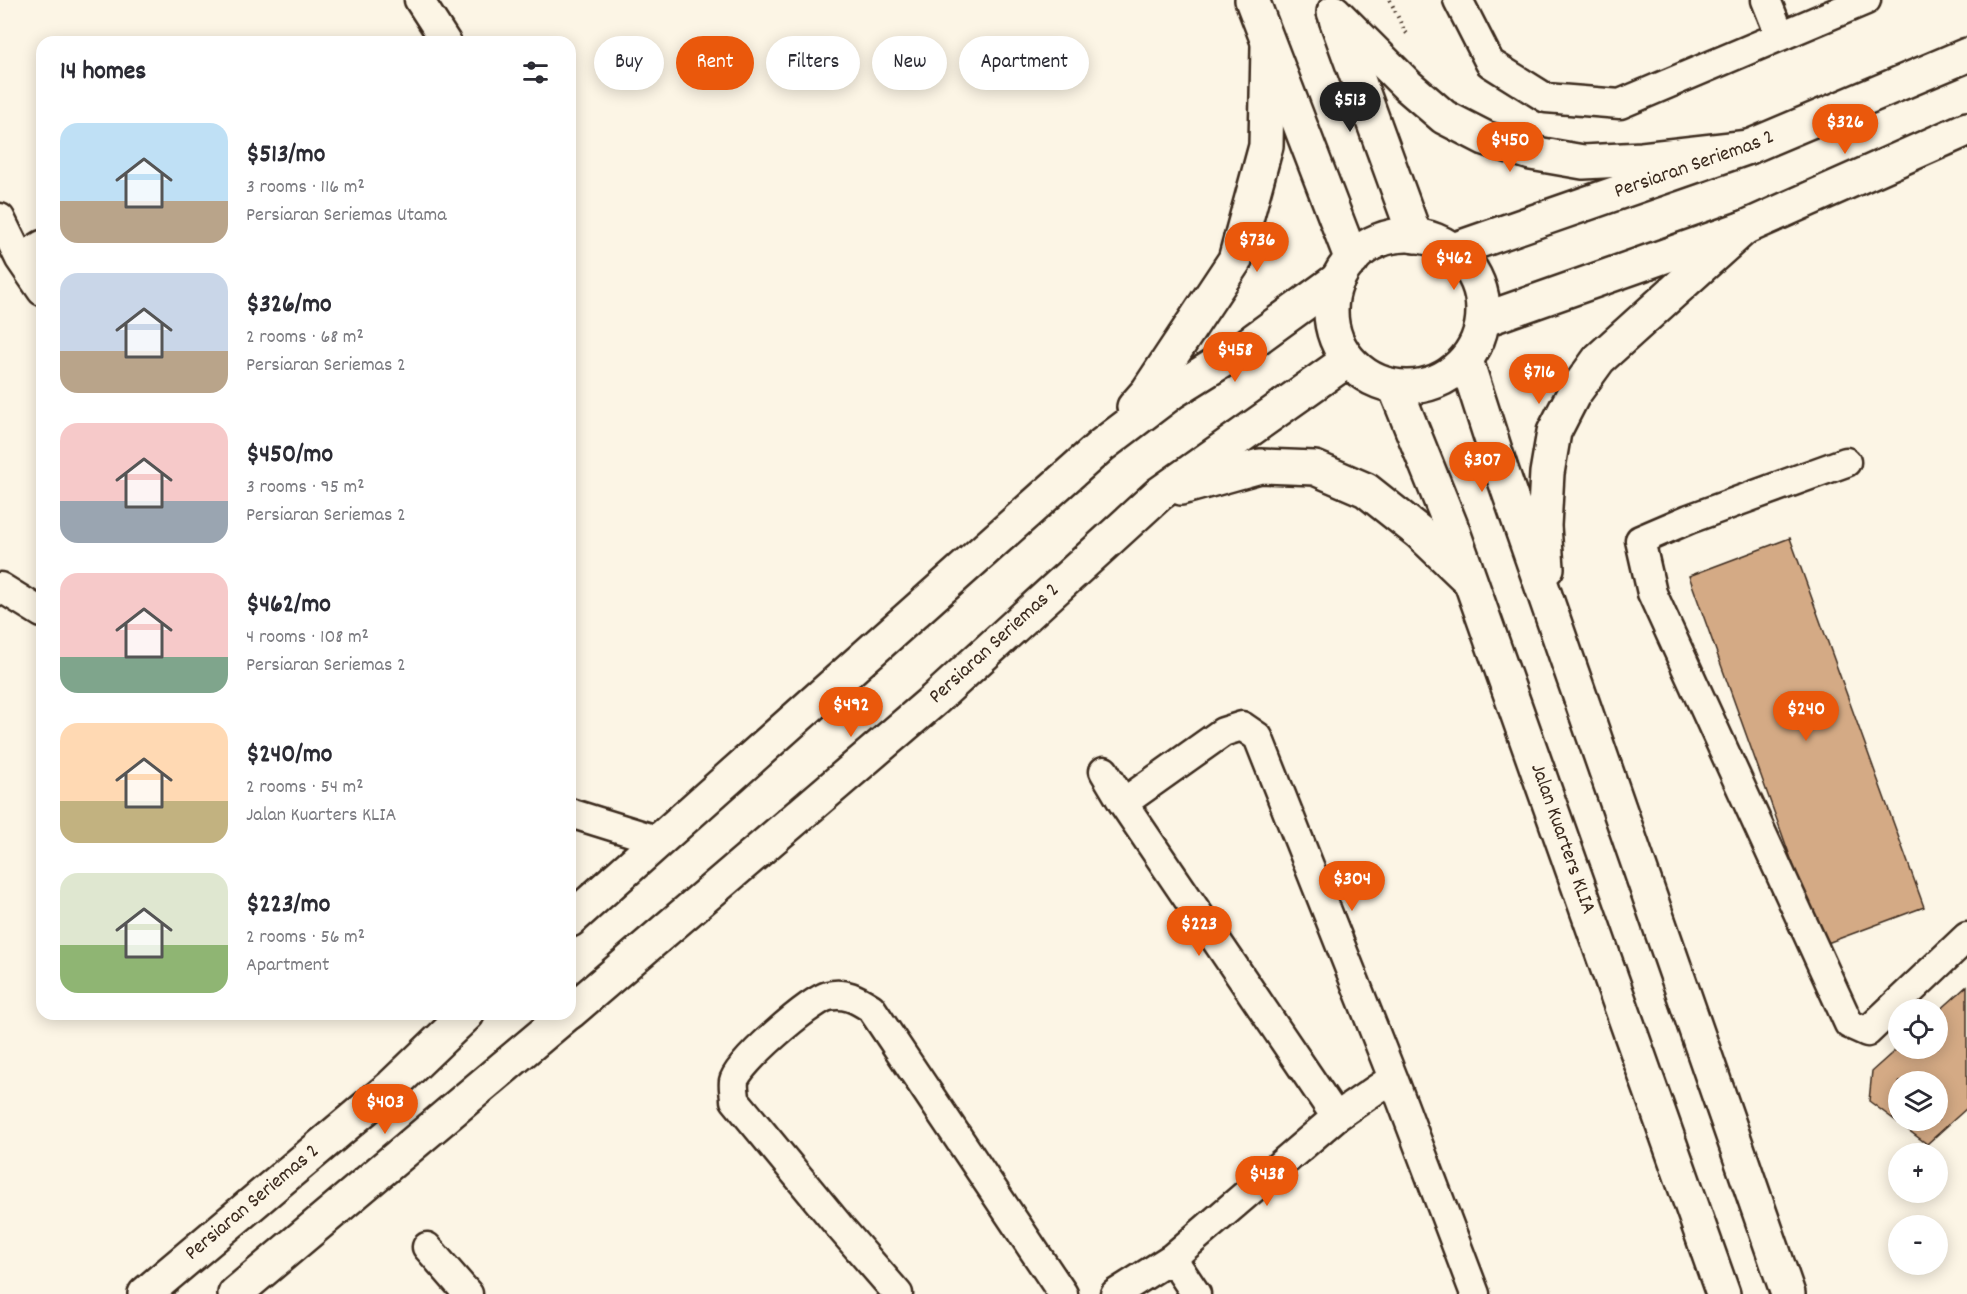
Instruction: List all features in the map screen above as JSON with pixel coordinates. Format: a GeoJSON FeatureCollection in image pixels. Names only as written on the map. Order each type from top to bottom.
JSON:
{"type":"FeatureCollection","features":[{"type":"Feature","properties":{"kind":"main road"},"geometry":{"type":"LineString","coordinates":[[576,915],[1102,445],[1172,392],[1246,346],[1345,269],[1370,245],[1391,237],[1414,236],[1435,240],[1453,250],[1467,264],[1477,281],[1482,300],[1483,320],[1477,341],[1466,360],[1446,377],[1421,386],[1395,387],[1362,373],[1348,360],[1337,341],[1332,321],[1332,300],[1345,269],[1252,0]]}},
{"type":"Feature","properties":{"kind":"main road"},"geometry":{"type":"LineString","coordinates":[[1332,6],[1408,86],[1444,117],[1494,141],[1531,153],[1583,162],[1641,159],[1749,147]]}},
{"type":"Feature","properties":{"kind":"main road"},"geometry":{"type":"LineString","coordinates":[[1332,6],[1414,236]]}},
{"type":"Feature","properties":{"kind":"main road"},"geometry":{"type":"LineString","coordinates":[[1102,445],[1148,391],[1235,260],[1266,146],[1268,46]]}},
{"type":"Feature","properties":{"kind":"main road","name":"Persiaran Seriemas 2"},"geometry":{"type":"LineString","coordinates":[[1453,250],[1749,147],[1967,55]]}},
{"type":"Feature","properties":{"kind":"main road"},"geometry":{"type":"LineString","coordinates":[[1483,320],[1744,228],[1967,129]]}},
{"type":"Feature","properties":{"kind":"main road"},"geometry":{"type":"LineString","coordinates":[[1550,609],[1544,526],[1547,473],[1554,432],[1573,394],[1599,359],[1744,228]]}},
{"type":"Feature","properties":{"kind":"main road","name":"Persiaran Seriemas 2"},"geometry":{"type":"LineString","coordinates":[[576,1007],[934,700],[1159,494],[1348,360]]}},
{"type":"Feature","properties":{"kind":"main road"},"geometry":{"type":"LineString","coordinates":[[1466,360],[1501,469],[1788,1294]]}},
{"type":"Feature","properties":{"kind":"main road","name":"Jalan Kuarters KLIA"},"geometry":{"type":"LineString","coordinates":[[1395,387],[1451,526],[1723,1294]]}},
{"type":"Feature","properties":{"kind":"main road"},"geometry":{"type":"LineString","coordinates":[[1159,494],[1260,466],[1316,468],[1366,490],[1419,532],[1470,581]]}},
{"type":"Feature","properties":{"kind":"main road","name":"Persiaran Seriemas 2"},"geometry":{"type":"LineString","coordinates":[[145,1294],[392,1086],[461,1020]]}},
{"type":"Feature","properties":{"kind":"main road","name":"Persiaran Seriemas 2"},"geometry":{"type":"LineString","coordinates":[[235,1294],[561,1020]]}},
{"type":"Feature","properties":{"kind":"street"},"geometry":{"type":"LineString","coordinates":[[419,0],[442,36]]}},
{"type":"Feature","properties":{"kind":"street"},"geometry":{"type":"LineString","coordinates":[[1458,0],[1490,63],[1546,98],[1620,104],[1866,0]]}},
{"type":"Feature","properties":{"kind":"street"},"geometry":{"type":"LineString","coordinates":[[1766,0],[1780,35]]}},
{"type":"Feature","properties":{"kind":"street"},"geometry":{"type":"LineString","coordinates":[[0,218],[31,252],[36,270]]}},
{"type":"Feature","properties":{"kind":"street"},"geometry":{"type":"LineString","coordinates":[[1846,462],[1689,519],[1640,540],[1652,592],[1849,1024],[1867,1032],[1967,937]]}},
{"type":"Feature","properties":{"kind":"street"},"geometry":{"type":"LineString","coordinates":[[0,587],[36,609]]}},
{"type":"Feature","properties":{"kind":"street"},"geometry":{"type":"LineString","coordinates":[[1124,803],[1223,732],[1242,726],[1258,737],[1476,1294]]}},
{"type":"Feature","properties":{"kind":"street"},"geometry":{"type":"LineString","coordinates":[[1104,771],[1336,1117]]}},
{"type":"Feature","properties":{"kind":"street"},"geometry":{"type":"LineString","coordinates":[[576,815],[660,841]]}},
{"type":"Feature","properties":{"kind":"street"},"geometry":{"type":"LineString","coordinates":[[898,1294],[735,1100],[734,1080],[751,1056],[809,1006],[828,996],[851,996],[871,1008],[1064,1294]]}},
{"type":"Feature","properties":{"kind":"street"},"geometry":{"type":"LineString","coordinates":[[1115,1294],[1172,1258],[1336,1117],[1393,1077]]}},
{"type":"Feature","properties":{"kind":"street"},"geometry":{"type":"LineString","coordinates":[[427,1247],[468,1294]]}},
{"type":"Feature","properties":{"kind":"street"},"geometry":{"type":"LineString","coordinates":[[1172,1258],[1196,1294]]}},
{"type":"Feature","properties":{"kind":"building"},"geometry":{"type":"Polygon","coordinates":[[[1790,538],[1924,907],[1822,945],[1689,576],[1790,538]]]}},
{"type":"Feature","properties":{"kind":"building"},"geometry":{"type":"Polygon","coordinates":[[[1967,986],[1967,1108],[1948,1125],[1948,1071],[1888,1071],[1888,1115],[1869,1101],[1872,1071],[1888,1057],[1888,1059],[1948,1059],[1948,1003],[1967,986]]]}},
{"type":"Feature","properties":{"kind":"building"},"geometry":{"type":"Polygon","coordinates":[[[1909,1131],[1941,1131],[1926,1143],[1909,1131]]]}}]}
